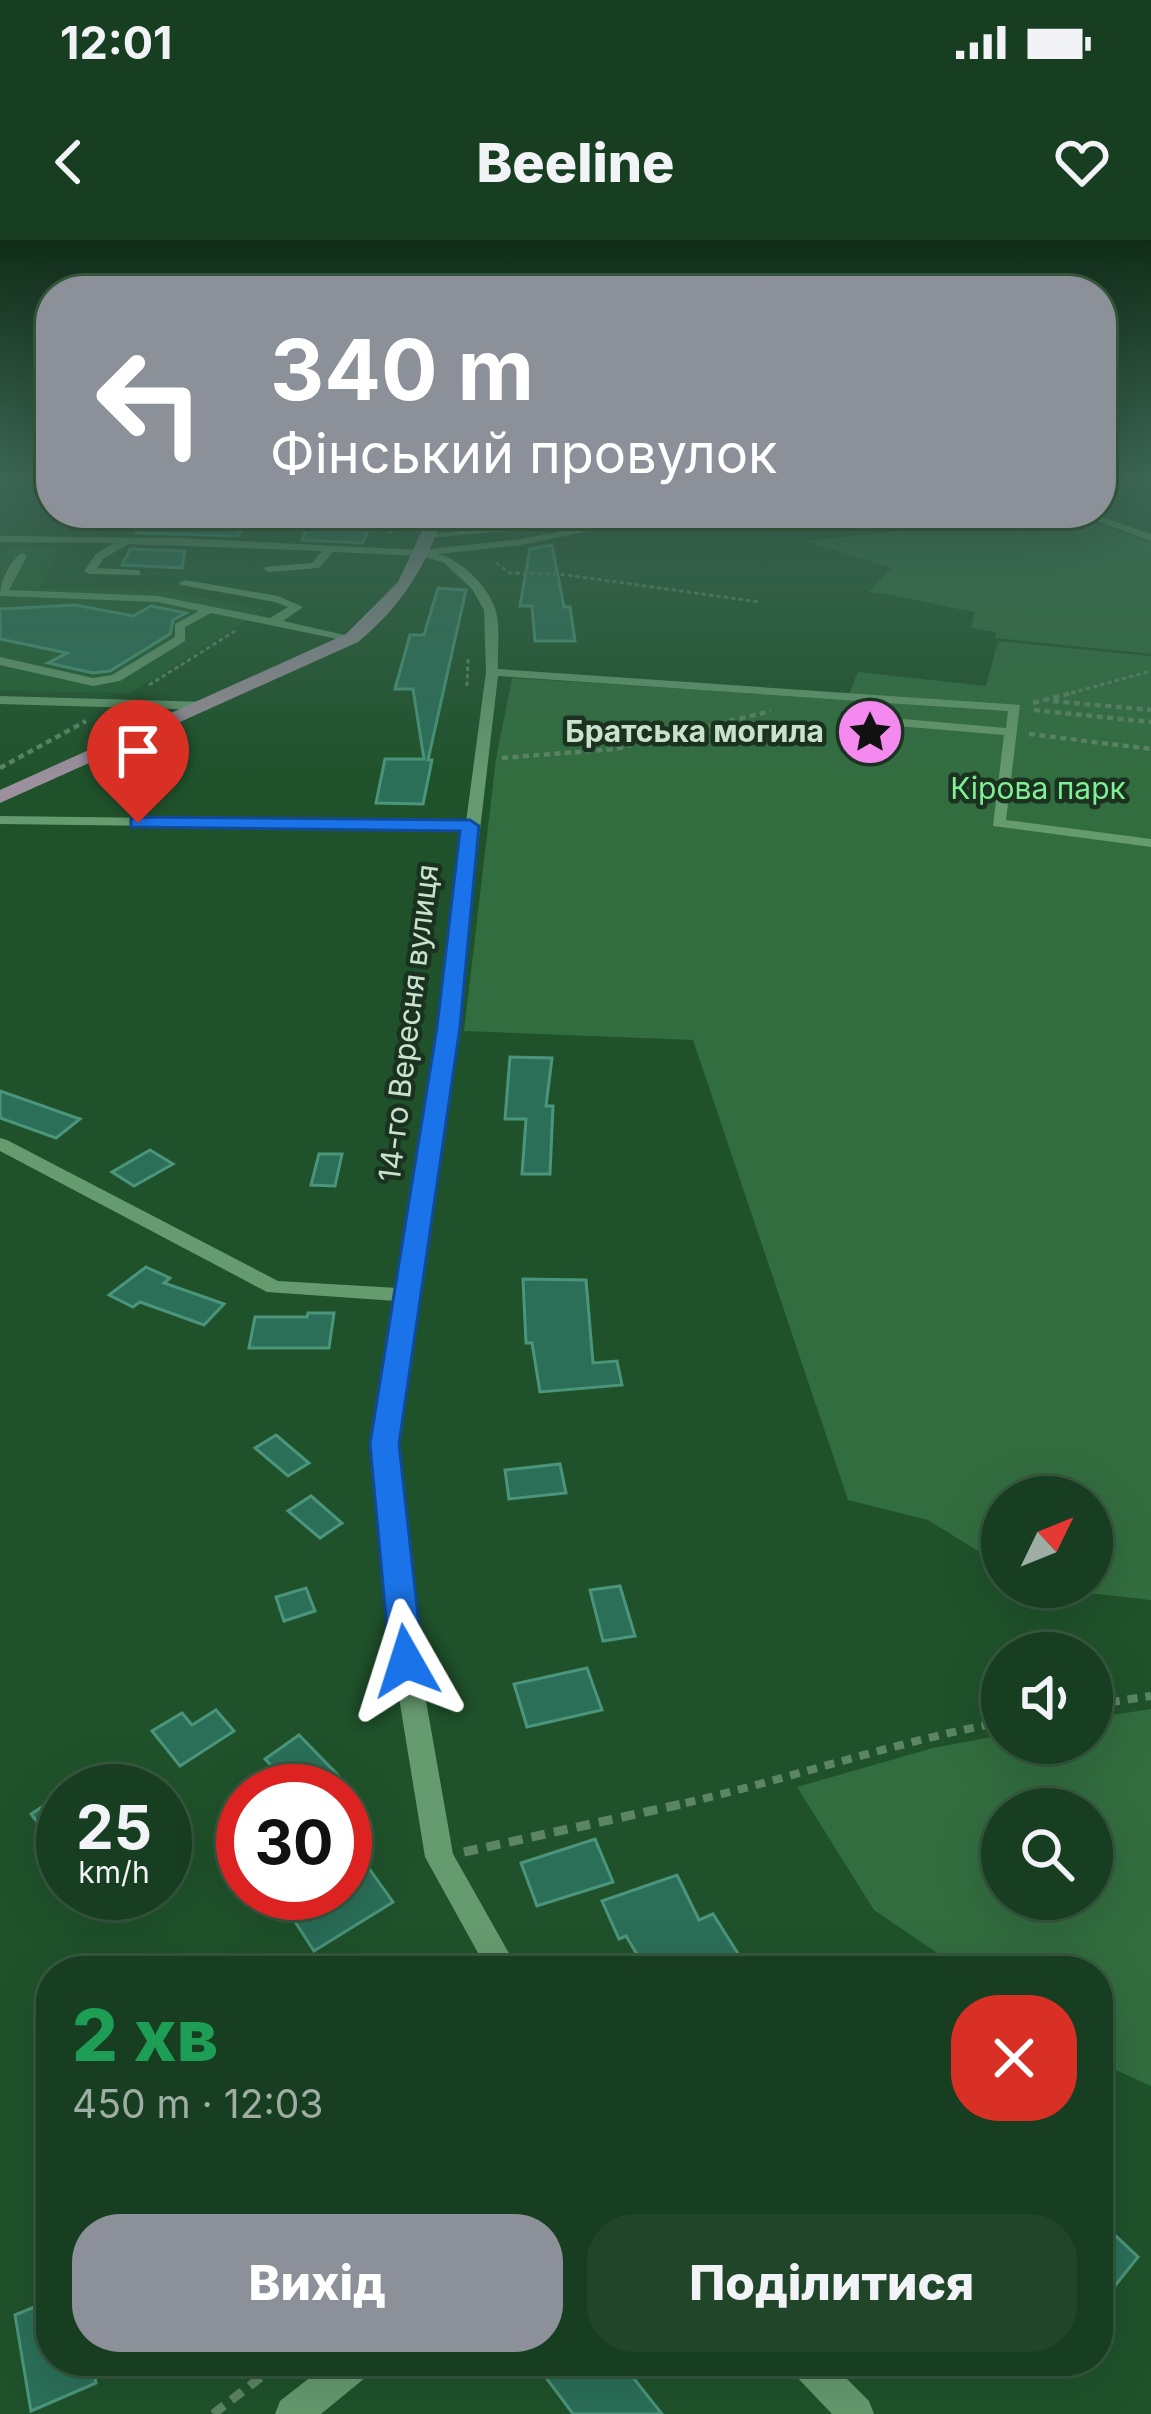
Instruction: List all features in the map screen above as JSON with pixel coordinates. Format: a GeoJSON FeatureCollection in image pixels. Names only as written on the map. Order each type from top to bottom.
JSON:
{"type":"FeatureCollection","features":[{"type":"Feature","properties":{"kind":"main road"},"geometry":{"type":"LineString","coordinates":[[0,797],[352,638],[378,620],[406,578]]}},
{"type":"Feature","properties":{"kind":"street","name":"14-го Вересня вулиця"},"geometry":{"type":"LineString","coordinates":[[468,578],[490,610],[492,672],[448,1027],[385,1444],[406,1661],[439,1857],[495,1956]]}},
{"type":"Feature","properties":{"kind":"street"},"geometry":{"type":"LineString","coordinates":[[185,583],[278,599],[297,607],[272,622]]}},
{"type":"Feature","properties":{"kind":"street"},"geometry":{"type":"LineString","coordinates":[[1,593],[158,599],[352,638]]}},
{"type":"Feature","properties":{"kind":"street"},"geometry":{"type":"LineString","coordinates":[[0,661],[93,682],[116,678],[182,638],[179,626],[210,609]]}},
{"type":"Feature","properties":{"kind":"street"},"geometry":{"type":"LineString","coordinates":[[492,672],[1015,709],[998,823],[1151,843]]}},
{"type":"Feature","properties":{"kind":"street"},"geometry":{"type":"LineString","coordinates":[[867,697],[862,719],[1012,732]]}},
{"type":"Feature","properties":{"kind":"street"},"geometry":{"type":"LineString","coordinates":[[0,700],[208,706]]}},
{"type":"Feature","properties":{"kind":"street"},"geometry":{"type":"LineString","coordinates":[[0,820],[470,826]]}},
{"type":"Feature","properties":{"kind":"street"},"geometry":{"type":"LineString","coordinates":[[0,1144],[274,1288],[409,1295]]}},
{"type":"Feature","properties":{"kind":"street"},"geometry":{"type":"LineString","coordinates":[[293,2414],[340,2376]]}},
{"type":"Feature","properties":{"kind":"street"},"geometry":{"type":"LineString","coordinates":[[819,2376],[856,2414]]}},
{"type":"Feature","properties":{"kind":"path"},"geometry":{"type":"LineString","coordinates":[[591,578],[760,602]]}},
{"type":"Feature","properties":{"kind":"path"},"geometry":{"type":"LineString","coordinates":[[466,705],[468,658]]}},
{"type":"Feature","properties":{"kind":"path"},"geometry":{"type":"LineString","coordinates":[[1015,709],[1151,671]]}},
{"type":"Feature","properties":{"kind":"path"},"geometry":{"type":"LineString","coordinates":[[1044,700],[1151,710]]}},
{"type":"Feature","properties":{"kind":"path"},"geometry":{"type":"LineString","coordinates":[[1015,709],[1151,722]]}},
{"type":"Feature","properties":{"kind":"path"},"geometry":{"type":"LineString","coordinates":[[480,762],[615,749],[772,711]]}},
{"type":"Feature","properties":{"kind":"path"},"geometry":{"type":"LineString","coordinates":[[1012,732],[1151,749]]}},
{"type":"Feature","properties":{"kind":"path"},"geometry":{"type":"LineString","coordinates":[[1113,1702],[1151,1696]]}},
{"type":"Feature","properties":{"kind":"path"},"geometry":{"type":"LineString","coordinates":[[439,1857],[742,1791],[931,1735],[981,1726]]}},
{"type":"Feature","properties":{"kind":"path"},"geometry":{"type":"LineString","coordinates":[[213,2414],[262,2376]]}},
{"type":"Feature","properties":{"kind":"shaded area"},"geometry":{"type":"Polygon","coordinates":[[[0,578],[45,578],[40,588],[168,591],[264,609],[131,693],[0,691],[0,578]]]}},
{"type":"Feature","properties":{"kind":"green space"},"geometry":{"type":"Polygon","coordinates":[[[882,578],[1151,578],[1151,654],[995,638],[996,632],[971,628],[975,612],[869,592],[882,578]]]}},
{"type":"Feature","properties":{"kind":"green space","name":"Кірова парк"},"geometry":{"type":"Polygon","coordinates":[[[998,641],[1151,656],[1151,1600],[1113,1596],[1113,1476],[981,1476],[981,1553],[928,1520],[848,1500],[693,1040],[464,1031],[496,759],[512,678],[847,699],[858,672],[986,686],[998,641]]]}},
{"type":"Feature","properties":{"kind":"green space"},"geometry":{"type":"Polygon","coordinates":[[[1151,1709],[1151,2086],[1113,2069],[1113,1956],[942,1956],[874,1910],[797,1787],[981,1739],[981,1764],[1113,1764],[1113,1715],[1151,1709]]]}},
{"type":"Feature","properties":{"kind":"building"},"geometry":{"type":"Polygon","coordinates":[[[525,578],[558,578],[564,607],[570,607],[575,641],[535,641],[532,606],[520,606],[525,578]]]}},
{"type":"Feature","properties":{"kind":"building"},"geometry":{"type":"Polygon","coordinates":[[[438,588],[466,590],[428,760],[432,760],[423,804],[376,803],[385,759],[424,759],[413,689],[395,689],[410,635],[424,635],[438,588]]]}},
{"type":"Feature","properties":{"kind":"building"},"geometry":{"type":"Polygon","coordinates":[[[75,605],[133,616],[151,606],[186,613],[173,620],[170,634],[110,671],[93,673],[48,663],[67,653],[0,639],[0,609],[75,605]]]}},
{"type":"Feature","properties":{"kind":"building"},"geometry":{"type":"Polygon","coordinates":[[[510,1057],[552,1058],[546,1106],[553,1106],[550,1174],[522,1174],[526,1119],[505,1119],[510,1057]]]}},
{"type":"Feature","properties":{"kind":"building"},"geometry":{"type":"Polygon","coordinates":[[[0,1091],[80,1119],[56,1138],[0,1118],[0,1091]]]}},
{"type":"Feature","properties":{"kind":"building"},"geometry":{"type":"Polygon","coordinates":[[[150,1150],[173,1164],[134,1186],[112,1172],[150,1150]]]}},
{"type":"Feature","properties":{"kind":"building"},"geometry":{"type":"Polygon","coordinates":[[[319,1154],[342,1154],[335,1186],[311,1185],[319,1154]]]}},
{"type":"Feature","properties":{"kind":"building"},"geometry":{"type":"Polygon","coordinates":[[[146,1267],[170,1278],[164,1283],[224,1304],[204,1325],[140,1302],[133,1307],[109,1295],[146,1267]]]}},
{"type":"Feature","properties":{"kind":"building"},"geometry":{"type":"Polygon","coordinates":[[[523,1279],[586,1280],[593,1363],[617,1361],[622,1385],[540,1392],[532,1343],[526,1343],[523,1279]]]}},
{"type":"Feature","properties":{"kind":"building"},"geometry":{"type":"Polygon","coordinates":[[[308,1313],[334,1313],[329,1348],[249,1348],[255,1317],[307,1317],[308,1313]]]}},
{"type":"Feature","properties":{"kind":"building"},"geometry":{"type":"Polygon","coordinates":[[[276,1435],[309,1463],[288,1476],[255,1448],[276,1435]]]}},
{"type":"Feature","properties":{"kind":"building"},"geometry":{"type":"Polygon","coordinates":[[[560,1464],[566,1493],[509,1499],[505,1470],[560,1464]]]}},
{"type":"Feature","properties":{"kind":"building"},"geometry":{"type":"Polygon","coordinates":[[[311,1496],[342,1523],[320,1538],[288,1511],[311,1496]]]}},
{"type":"Feature","properties":{"kind":"building"},"geometry":{"type":"Polygon","coordinates":[[[620,1586],[635,1636],[603,1641],[590,1590],[620,1586]]]}},
{"type":"Feature","properties":{"kind":"building"},"geometry":{"type":"Polygon","coordinates":[[[306,1588],[315,1611],[284,1621],[276,1597],[306,1588]]]}},
{"type":"Feature","properties":{"kind":"building"},"geometry":{"type":"Polygon","coordinates":[[[587,1668],[602,1710],[527,1727],[514,1684],[587,1668]]]}},
{"type":"Feature","properties":{"kind":"building"},"geometry":{"type":"Polygon","coordinates":[[[216,1710],[234,1731],[178,1764],[152,1731],[182,1713],[192,1725],[216,1710]]]}},
{"type":"Feature","properties":{"kind":"building"},"geometry":{"type":"Polygon","coordinates":[[[299,1735],[327,1764],[270,1764],[265,1759],[299,1735]]]}},
{"type":"Feature","properties":{"kind":"building"},"geometry":{"type":"Polygon","coordinates":[[[595,1839],[613,1882],[537,1906],[521,1863],[595,1839]]]}},
{"type":"Feature","properties":{"kind":"building"},"geometry":{"type":"Polygon","coordinates":[[[372,1873],[393,1902],[372,1915],[372,1873]]]}},
{"type":"Feature","properties":{"kind":"building"},"geometry":{"type":"Polygon","coordinates":[[[677,1875],[699,1920],[713,1914],[740,1956],[638,1956],[626,1936],[619,1939],[602,1901],[677,1875]]]}},
{"type":"Feature","properties":{"kind":"building"},"geometry":{"type":"Polygon","coordinates":[[[294,1920],[364,1920],[314,1951],[294,1920]]]}},
{"type":"Feature","properties":{"kind":"building"},"geometry":{"type":"Polygon","coordinates":[[[1113,2233],[1138,2257],[1113,2288],[1113,2233]]]}},
{"type":"Feature","properties":{"kind":"building"},"geometry":{"type":"Polygon","coordinates":[[[36,2306],[36,2376],[95,2376],[96,2383],[31,2411],[15,2315],[36,2306]]]}},
{"type":"Feature","properties":{"kind":"building"},"geometry":{"type":"Polygon","coordinates":[[[632,2376],[662,2414],[573,2414],[547,2379],[632,2376]]]}},
{"type":"Feature","properties":{"kind":"place","name":"Братська могила"},"geometry":{"type":"Point","coordinates":[870,732]}},
{"type":"Feature","properties":{"kind":"route"},"geometry":{"type":"LineString","coordinates":[[138,823],[470,826],[448,1027],[385,1444],[406,1661]]}}]}
